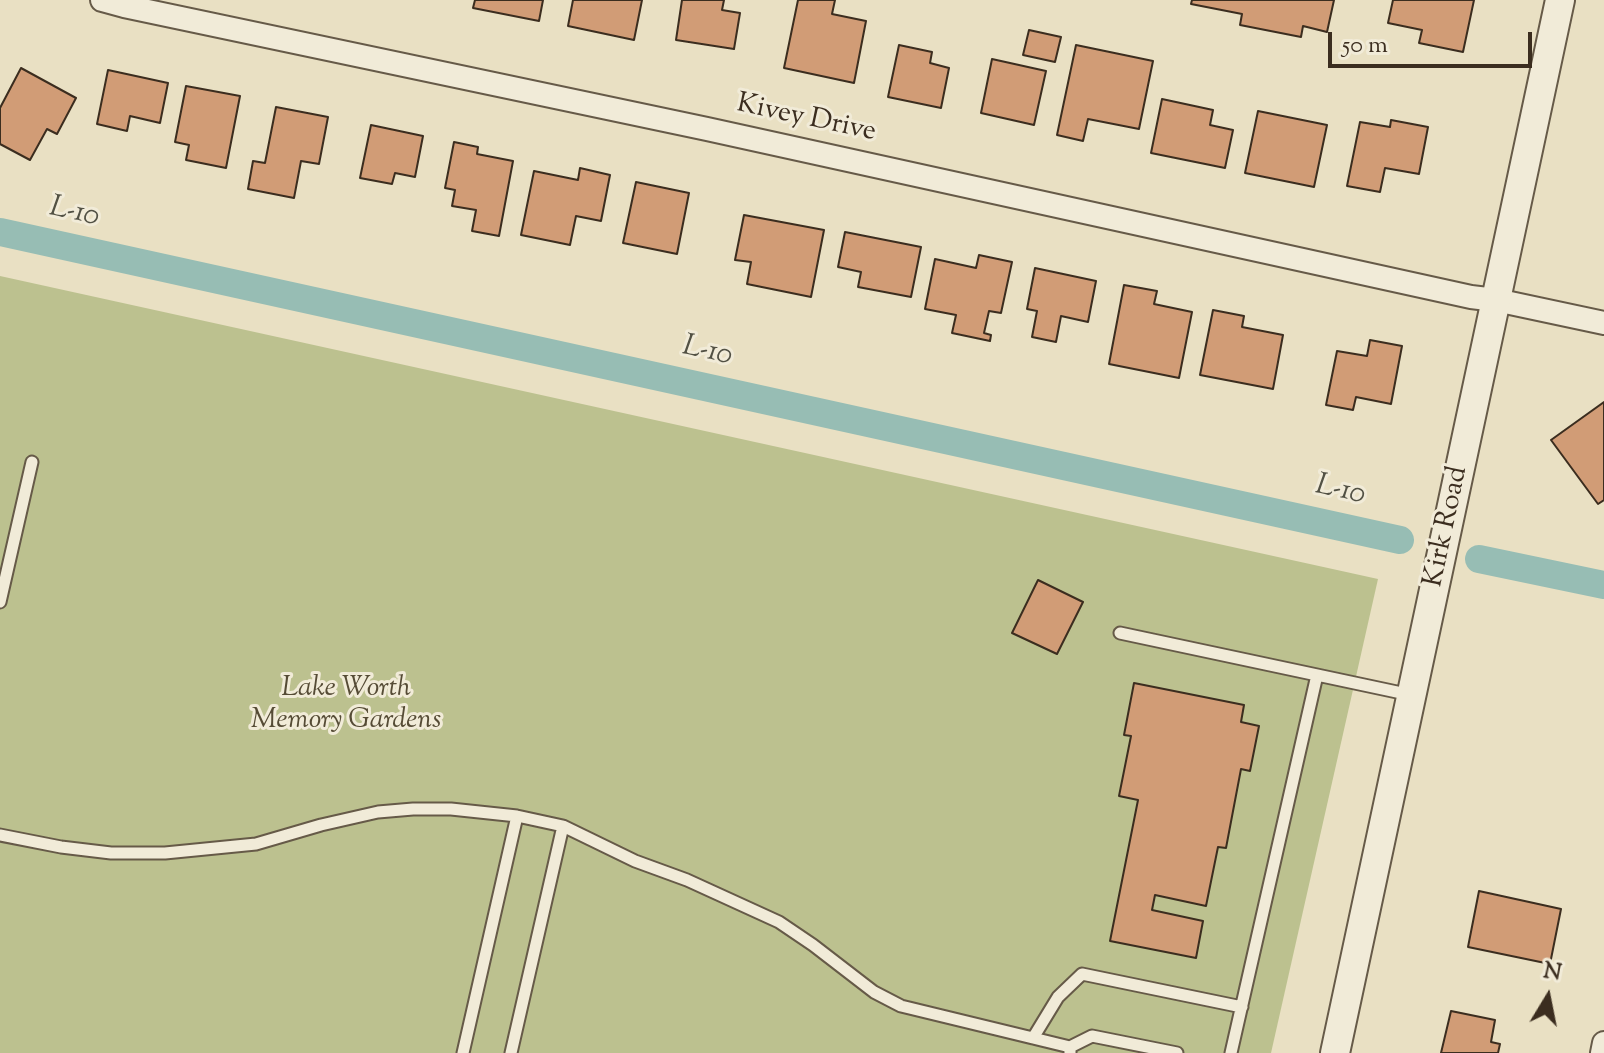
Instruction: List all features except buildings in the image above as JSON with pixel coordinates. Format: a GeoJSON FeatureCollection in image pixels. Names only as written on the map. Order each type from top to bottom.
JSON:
{"type":"FeatureCollection","features":[{"type":"Feature","properties":{"kind":"street","name":"Kivey Drive"},"geometry":{"type":"LineString","coordinates":[[102,0],[1471,297],[1604,323]]}},
{"type":"Feature","properties":{"kind":"street","name":"Kirk Road"},"geometry":{"type":"LineString","coordinates":[[1335,1053],[1560,0]]}},
{"type":"Feature","properties":{"kind":"street"},"geometry":{"type":"LineString","coordinates":[[1602,1053],[1604,1043]]}},
{"type":"Feature","properties":{"kind":"lane"},"geometry":{"type":"LineString","coordinates":[[0,602],[32,462]]}},
{"type":"Feature","properties":{"kind":"lane"},"geometry":{"type":"LineString","coordinates":[[1120,633],[1412,695]]}},
{"type":"Feature","properties":{"kind":"lane"},"geometry":{"type":"LineString","coordinates":[[1231,1053],[1317,675]]}},
{"type":"Feature","properties":{"kind":"lane"},"geometry":{"type":"LineString","coordinates":[[0,835],[111,853],[165,853],[256,844],[378,812],[451,809],[517,816],[563,826],[635,861],[687,880],[779,922],[874,992],[901,1006],[1033,1038],[1073,1051],[1092,1036],[1177,1053]]}},
{"type":"Feature","properties":{"kind":"lane"},"geometry":{"type":"LineString","coordinates":[[463,1053],[517,816]]}},
{"type":"Feature","properties":{"kind":"lane"},"geometry":{"type":"LineString","coordinates":[[511,1053],[563,826]]}},
{"type":"Feature","properties":{"kind":"lane"},"geometry":{"type":"LineString","coordinates":[[1033,1038],[1058,997],[1082,974],[1242,1007]]}},
{"type":"Feature","properties":{"kind":"green space","name":"Lake Worth Memory Gardens"},"geometry":{"type":"Polygon","coordinates":[[[0,276],[1378,579],[1271,1053],[0,1053],[0,276]]]}},
{"type":"Feature","properties":{"kind":"waterway","name":"L-10"},"geometry":{"type":"LineString","coordinates":[[0,232],[1400,540]]}},
{"type":"Feature","properties":{"kind":"waterway","name":"L-10"},"geometry":{"type":"LineString","coordinates":[[1479,559],[1604,585]]}}]}
